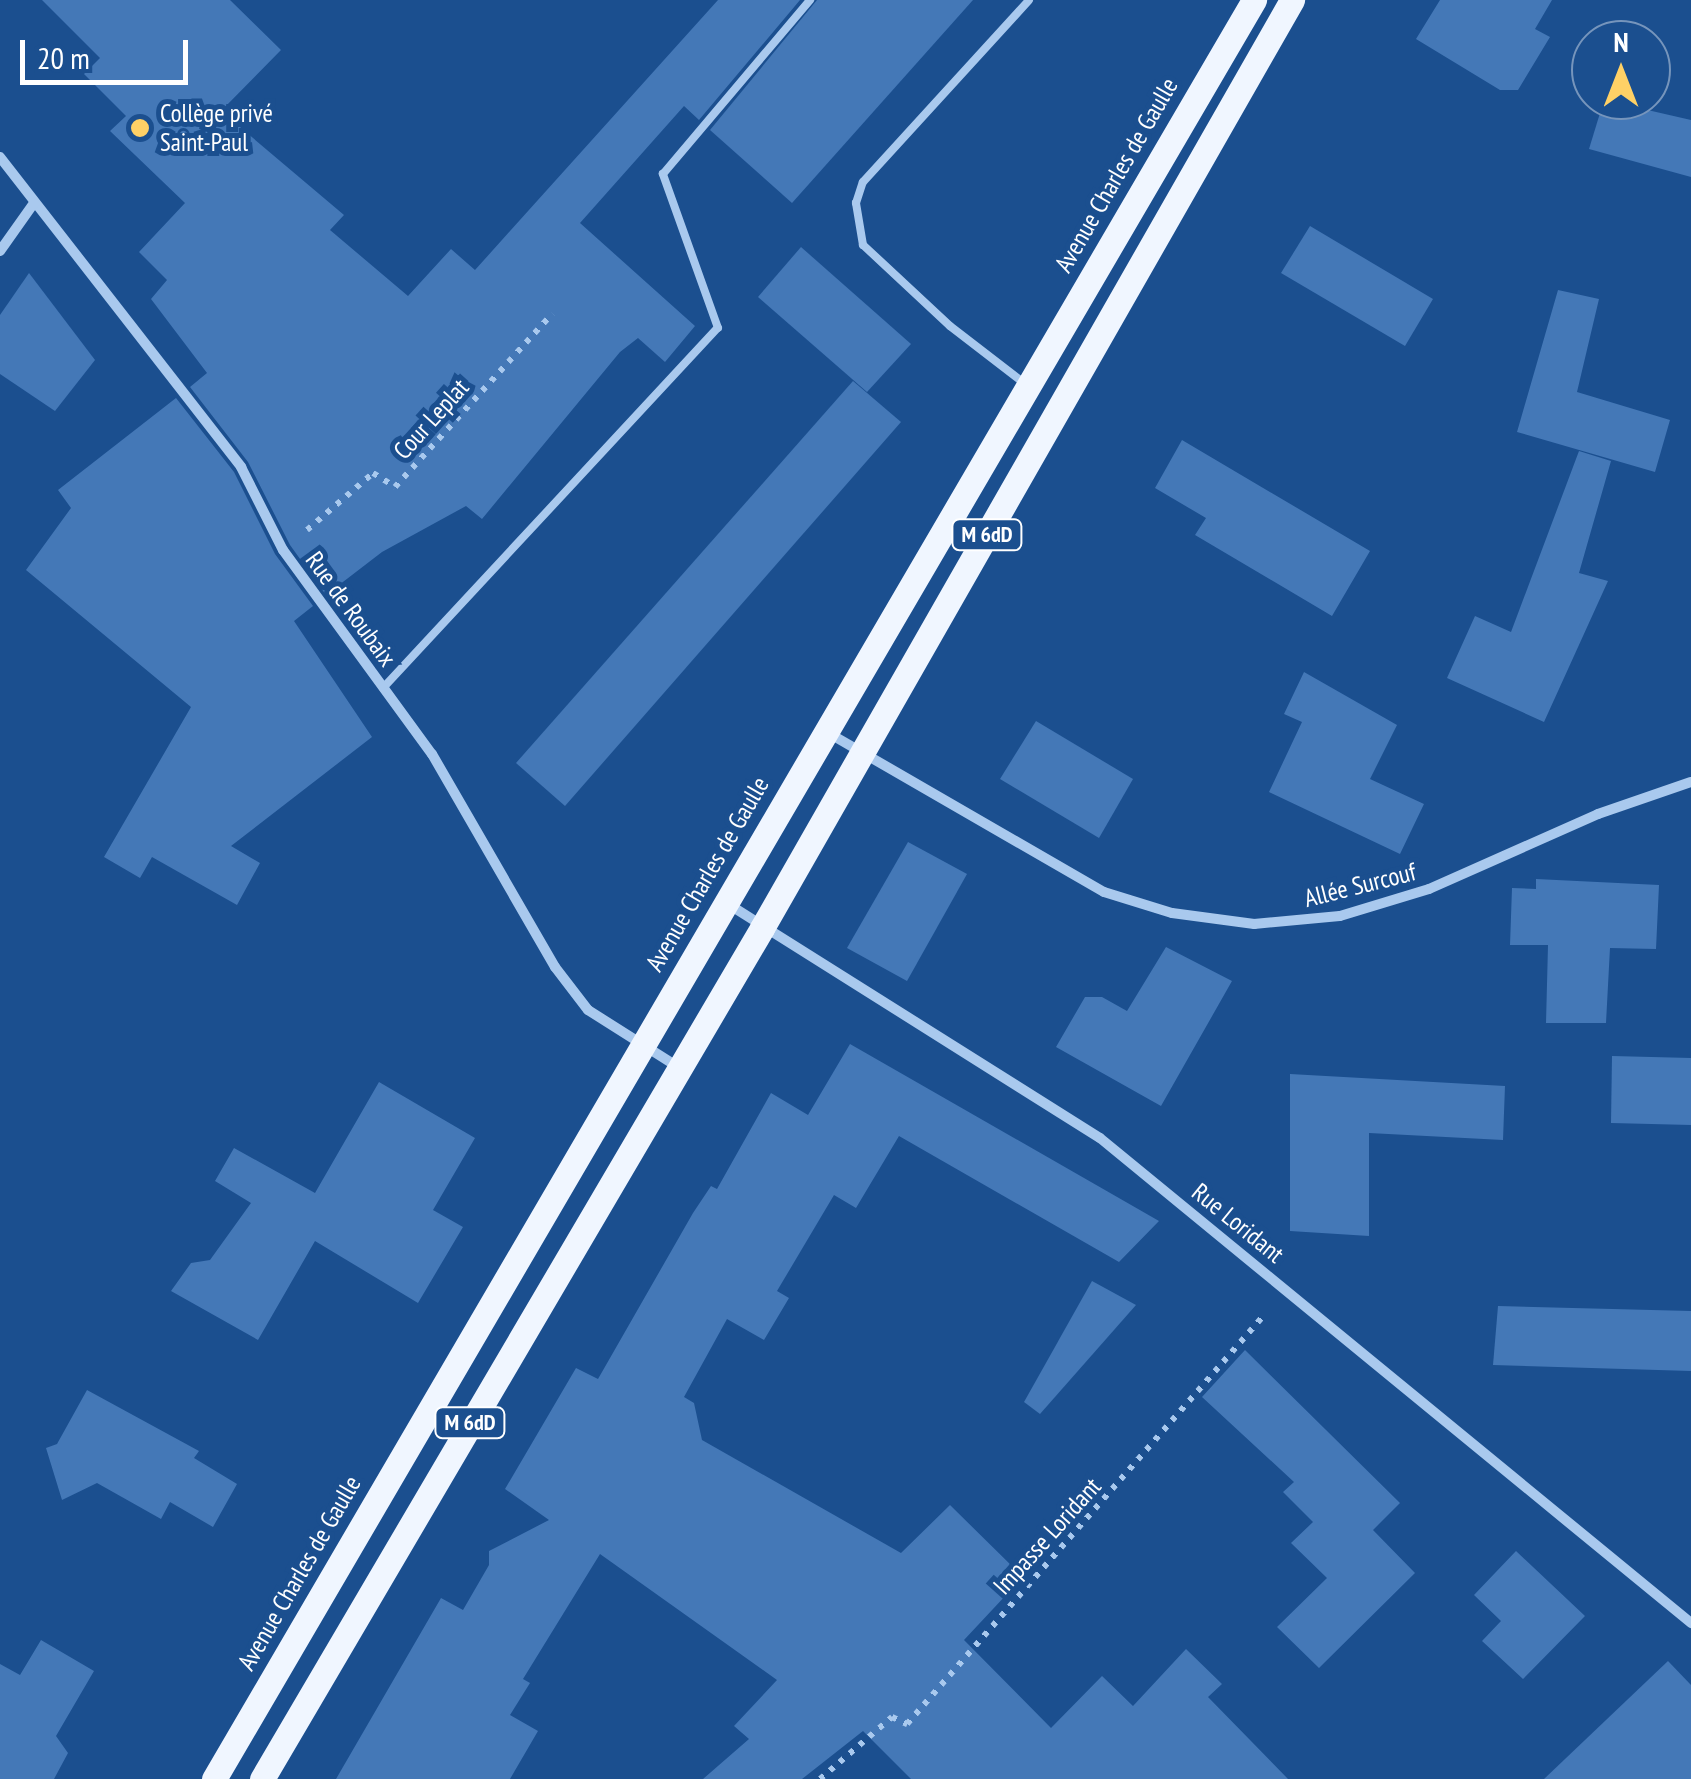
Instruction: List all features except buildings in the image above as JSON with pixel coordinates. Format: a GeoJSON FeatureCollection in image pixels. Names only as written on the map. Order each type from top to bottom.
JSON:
{"type":"FeatureCollection","features":[{"type":"Feature","properties":{"kind":"main road","name":"Avenue Charles de Gaulle"},"geometry":{"type":"LineString","coordinates":[[214,1779],[1254,0]]}},
{"type":"Feature","properties":{"kind":"main road","name":"M 6dD"},"geometry":{"type":"LineString","coordinates":[[262,1779],[864,752],[1292,0]]}},
{"type":"Feature","properties":{"kind":"street","name":"Rue de Roubaix"},"geometry":{"type":"LineString","coordinates":[[0,157],[241,467],[283,550],[432,754],[555,967],[588,1010],[640,1048],[679,1068]]}},
{"type":"Feature","properties":{"kind":"street"},"geometry":{"type":"LineString","coordinates":[[0,252],[34,202]]}},
{"type":"Feature","properties":{"kind":"street","name":"Allée Surcouf"},"geometry":{"type":"LineString","coordinates":[[824,730],[1104,892],[1212,922],[1254,924],[1340,916],[1430,889],[1598,814],[1691,782]]}},
{"type":"Feature","properties":{"kind":"street","name":"Rue Loridant"},"geometry":{"type":"LineString","coordinates":[[724,902],[1100,1138],[1691,1623]]}},
{"type":"Feature","properties":{"kind":"lane"},"geometry":{"type":"LineString","coordinates":[[383,688],[718,328],[663,174],[810,0]]}},
{"type":"Feature","properties":{"kind":"lane"},"geometry":{"type":"LineString","coordinates":[[1027,385],[950,326],[864,245],[856,202],[864,182],[1029,0]]}},
{"type":"Feature","properties":{"kind":"path","name":"Cour Leplat"},"geometry":{"type":"LineString","coordinates":[[283,550],[373,474],[396,487],[552,314]]}},
{"type":"Feature","properties":{"kind":"path","name":"Impasse Loridant"},"geometry":{"type":"LineString","coordinates":[[820,1779],[892,1717],[906,1724],[1286,1289]]}},
{"type":"Feature","properties":{"kind":"place","name":"Collège privé Saint-Paul"},"geometry":{"type":"Point","coordinates":[140,128]}}]}
